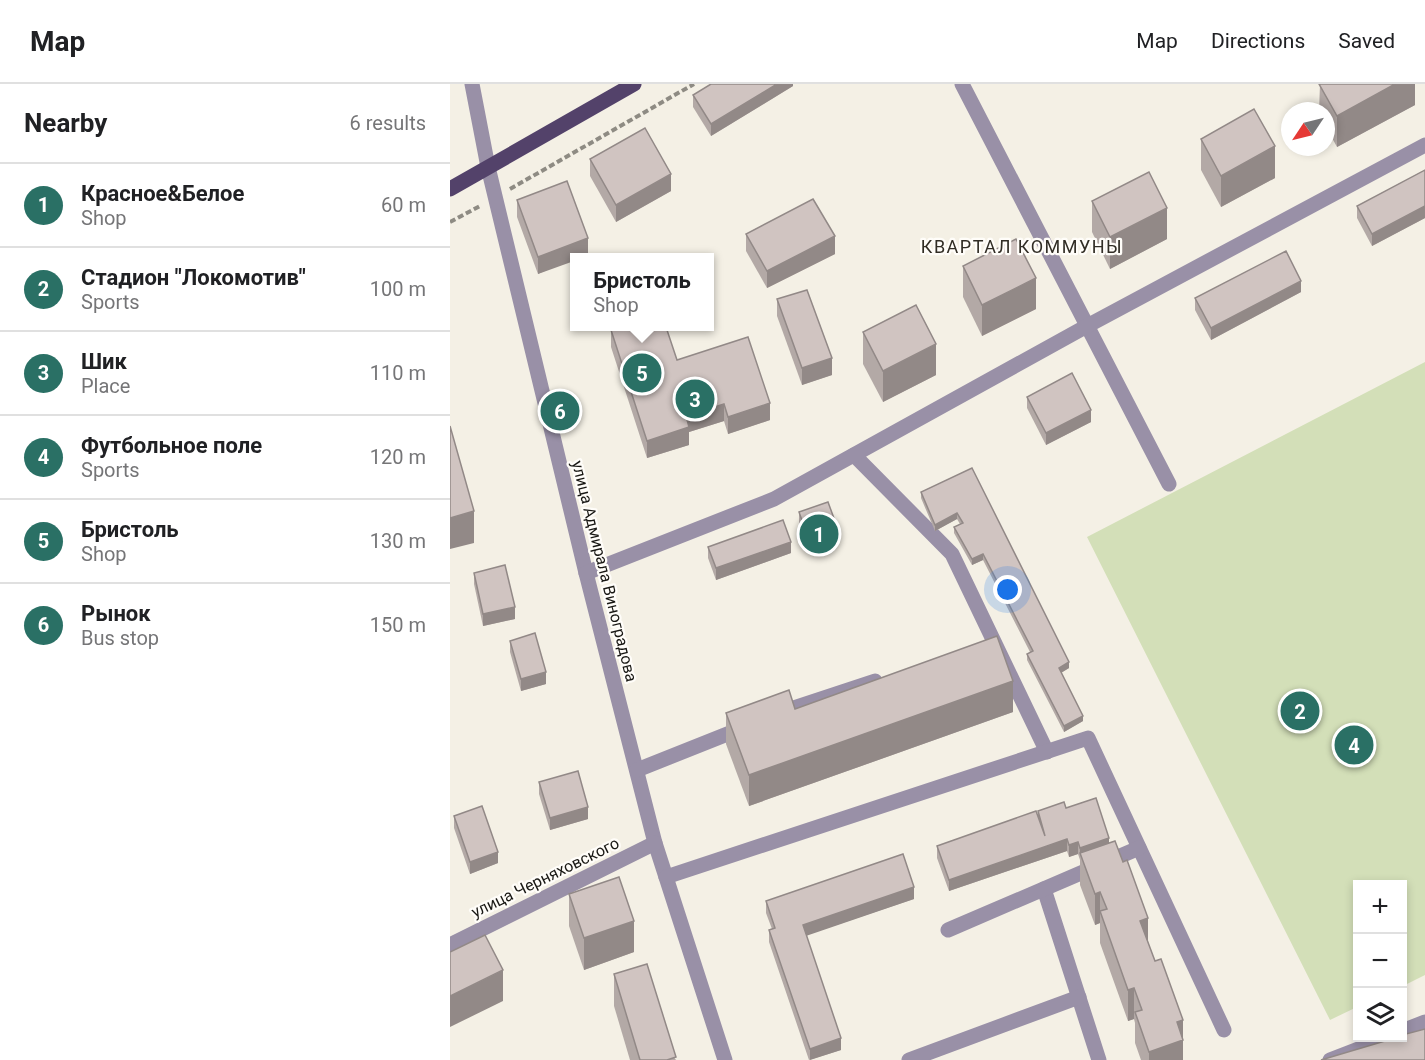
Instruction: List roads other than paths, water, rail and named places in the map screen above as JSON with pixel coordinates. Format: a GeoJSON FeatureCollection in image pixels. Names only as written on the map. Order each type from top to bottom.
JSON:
{"type":"FeatureCollection","features":[{"type":"Feature","properties":{"kind":"main road"},"geometry":{"type":"LineString","coordinates":[[450,189],[634,84]]}},
{"type":"Feature","properties":{"kind":"street","name":"улица Адмирала Виноградова"},"geometry":{"type":"LineString","coordinates":[[472,84],[495,198],[586,573],[655,843],[725,1060]]}},
{"type":"Feature","properties":{"kind":"street"},"geometry":{"type":"LineString","coordinates":[[962,84],[1169,484]]}},
{"type":"Feature","properties":{"kind":"street"},"geometry":{"type":"LineString","coordinates":[[586,573],[774,499],[1087,326],[1425,145]]}},
{"type":"Feature","properties":{"kind":"street"},"geometry":{"type":"LineString","coordinates":[[854,455],[952,554],[990,646],[1047,752]]}},
{"type":"Feature","properties":{"kind":"street"},"geometry":{"type":"LineString","coordinates":[[637,770],[805,703],[894,675]]}},
{"type":"Feature","properties":{"kind":"street"},"geometry":{"type":"LineString","coordinates":[[666,878],[1088,738],[1224,1030]]}},
{"type":"Feature","properties":{"kind":"street","name":"улица Черняховского"},"geometry":{"type":"LineString","coordinates":[[450,945],[655,843]]}},
{"type":"Feature","properties":{"kind":"street"},"geometry":{"type":"LineString","coordinates":[[948,930],[1139,848]]}},
{"type":"Feature","properties":{"kind":"street"},"geometry":{"type":"LineString","coordinates":[[1044,889],[1099,1060]]}},
{"type":"Feature","properties":{"kind":"street"},"geometry":{"type":"LineString","coordinates":[[909,1060],[1079,997]]}},
{"type":"Feature","properties":{"kind":"street"},"geometry":{"type":"LineString","coordinates":[[1407,1029],[1425,1022]]}},
{"type":"Feature","properties":{"kind":"street"},"geometry":{"type":"LineString","coordinates":[[1330,1060],[1377,1042]]}},
{"type":"Feature","properties":{"kind":"place","name":"Бристоль"},"geometry":{"type":"Point","coordinates":[642,373]}},
{"type":"Feature","properties":{"kind":"place","name":"Шик"},"geometry":{"type":"Point","coordinates":[695,399]}},
{"type":"Feature","properties":{"kind":"place","name":"Рынок"},"geometry":{"type":"Point","coordinates":[560,411]}},
{"type":"Feature","properties":{"kind":"place","name":"Красное&Белое"},"geometry":{"type":"Point","coordinates":[819,534]}},
{"type":"Feature","properties":{"kind":"place","name":"Стадион \"Локомотив\""},"geometry":{"type":"Point","coordinates":[1300,711]}},
{"type":"Feature","properties":{"kind":"place","name":"Футбольное поле"},"geometry":{"type":"Point","coordinates":[1354,745]}},
{"type":"Feature","properties":{"kind":"district","name":"КВАРТАЛ КОММУНЫ"},"geometry":{"type":"Point","coordinates":[1022,247]}}]}
